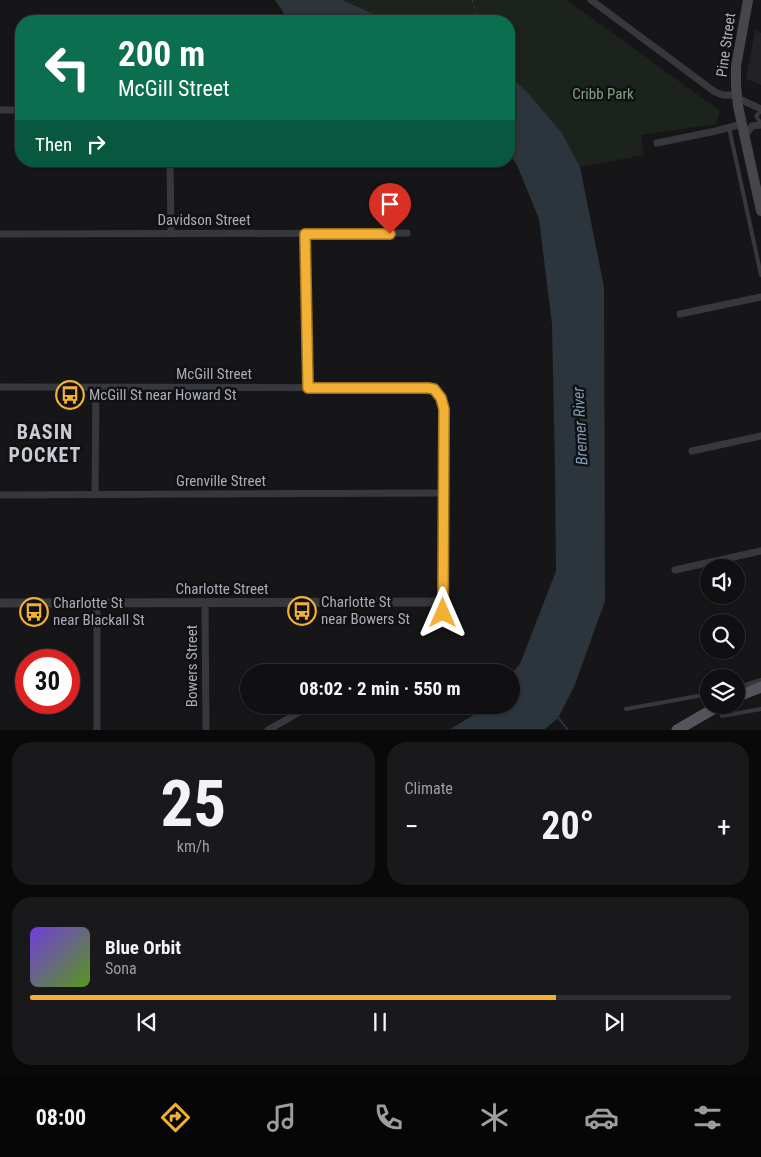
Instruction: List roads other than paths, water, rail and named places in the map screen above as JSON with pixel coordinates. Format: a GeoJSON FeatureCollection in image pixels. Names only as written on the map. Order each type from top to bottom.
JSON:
{"type":"FeatureCollection","features":[{"type":"Feature","properties":{"kind":"main road","name":"Pine Street"},"geometry":{"type":"LineString","coordinates":[[748,0],[736,66],[737,98],[761,211]]}},
{"type":"Feature","properties":{"kind":"main road"},"geometry":{"type":"LineString","coordinates":[[745,691],[761,686]]}},
{"type":"Feature","properties":{"kind":"main road"},"geometry":{"type":"LineString","coordinates":[[745,694],[761,695]]}},
{"type":"Feature","properties":{"kind":"main road"},"geometry":{"type":"LineString","coordinates":[[680,728],[714,714]]}},
{"type":"Feature","properties":{"kind":"street"},"geometry":{"type":"LineString","coordinates":[[591,0],[715,92],[731,95],[761,110]]}},
{"type":"Feature","properties":{"kind":"street"},"geometry":{"type":"LineString","coordinates":[[0,110],[15,110]]}},
{"type":"Feature","properties":{"kind":"street"},"geometry":{"type":"LineString","coordinates":[[657,144],[742,124]]}},
{"type":"Feature","properties":{"kind":"street"},"geometry":{"type":"LineString","coordinates":[[745,137],[750,127],[761,124]]}},
{"type":"Feature","properties":{"kind":"street"},"geometry":{"type":"LineString","coordinates":[[170,167],[171,234]]}},
{"type":"Feature","properties":{"kind":"street","name":"Davidson Street"},"geometry":{"type":"LineString","coordinates":[[0,234],[407,233]]}},
{"type":"Feature","properties":{"kind":"street"},"geometry":{"type":"LineString","coordinates":[[305,234],[308,388]]}},
{"type":"Feature","properties":{"kind":"street"},"geometry":{"type":"LineString","coordinates":[[680,314],[761,297]]}},
{"type":"Feature","properties":{"kind":"street","name":"McGill Street"},"geometry":{"type":"LineString","coordinates":[[0,387],[428,388],[436,391],[441,398],[444,409],[443,493]]}},
{"type":"Feature","properties":{"kind":"street"},"geometry":{"type":"LineString","coordinates":[[95,495],[96,388]]}},
{"type":"Feature","properties":{"kind":"street"},"geometry":{"type":"LineString","coordinates":[[692,451],[761,436]]}},
{"type":"Feature","properties":{"kind":"street"},"geometry":{"type":"LineString","coordinates":[[443,493],[443,624]]}},
{"type":"Feature","properties":{"kind":"street","name":"Grenville Street"},"geometry":{"type":"LineString","coordinates":[[0,495],[443,493]]}},
{"type":"Feature","properties":{"kind":"street"},"geometry":{"type":"LineString","coordinates":[[675,570],[761,551]]}},
{"type":"Feature","properties":{"kind":"street","name":"Charlotte Street"},"geometry":{"type":"LineString","coordinates":[[0,603],[443,602]]}},
{"type":"Feature","properties":{"kind":"street"},"geometry":{"type":"LineString","coordinates":[[97,603],[97,730]]}},
{"type":"Feature","properties":{"kind":"street","name":"Bowers Street"},"geometry":{"type":"LineString","coordinates":[[205,603],[206,730]]}},
{"type":"Feature","properties":{"kind":"street"},"geometry":{"type":"LineString","coordinates":[[268,730],[296,714]]}},
{"type":"Feature","properties":{"kind":"lane"},"geometry":{"type":"LineString","coordinates":[[761,110],[756,116],[761,124]]}},
{"type":"Feature","properties":{"kind":"lane"},"geometry":{"type":"LineString","coordinates":[[729,128],[761,275]]}},
{"type":"Feature","properties":{"kind":"lane"},"geometry":{"type":"LineString","coordinates":[[745,689],[761,680]]}},
{"type":"Feature","properties":{"kind":"lane"},"geometry":{"type":"LineString","coordinates":[[626,709],[700,696]]}},
{"type":"Feature","properties":{"kind":"lane"},"geometry":{"type":"LineString","coordinates":[[745,710],[761,709]]}},
{"type":"Feature","properties":{"kind":"water"},"geometry":{"type":"Polygon","coordinates":[[[275,0],[342,0],[376,15],[285,15],[275,0]]]}},
{"type":"Feature","properties":{"kind":"water","name":"Bremer River"},"geometry":{"type":"Polygon","coordinates":[[[515,81],[562,133],[580,167],[604,287],[605,601],[574,687],[558,718],[545,729],[450,729],[476,714],[520,714],[520,664],[556,571],[552,324],[539,219],[515,162],[515,81]]]}},
{"type":"Feature","properties":{"kind":"waterway"},"geometry":{"type":"LineString","coordinates":[[557,716],[568,730]]}},
{"type":"Feature","properties":{"kind":"place","name":"McGill St near Howard St"},"geometry":{"type":"Point","coordinates":[70,395]}},
{"type":"Feature","properties":{"kind":"place","name":"Charlotte St near Bowers St"},"geometry":{"type":"Point","coordinates":[302,611]}},
{"type":"Feature","properties":{"kind":"place","name":"Charlotte St near Blackall St"},"geometry":{"type":"Point","coordinates":[34,612]}},
{"type":"Feature","properties":{"kind":"district","name":"BASIN POCKET"},"geometry":{"type":"Point","coordinates":[45,444]}},
{"type":"Feature","properties":{"kind":"park label","name":"Cribb Park"},"geometry":{"type":"Point","coordinates":[603,94]}}]}
